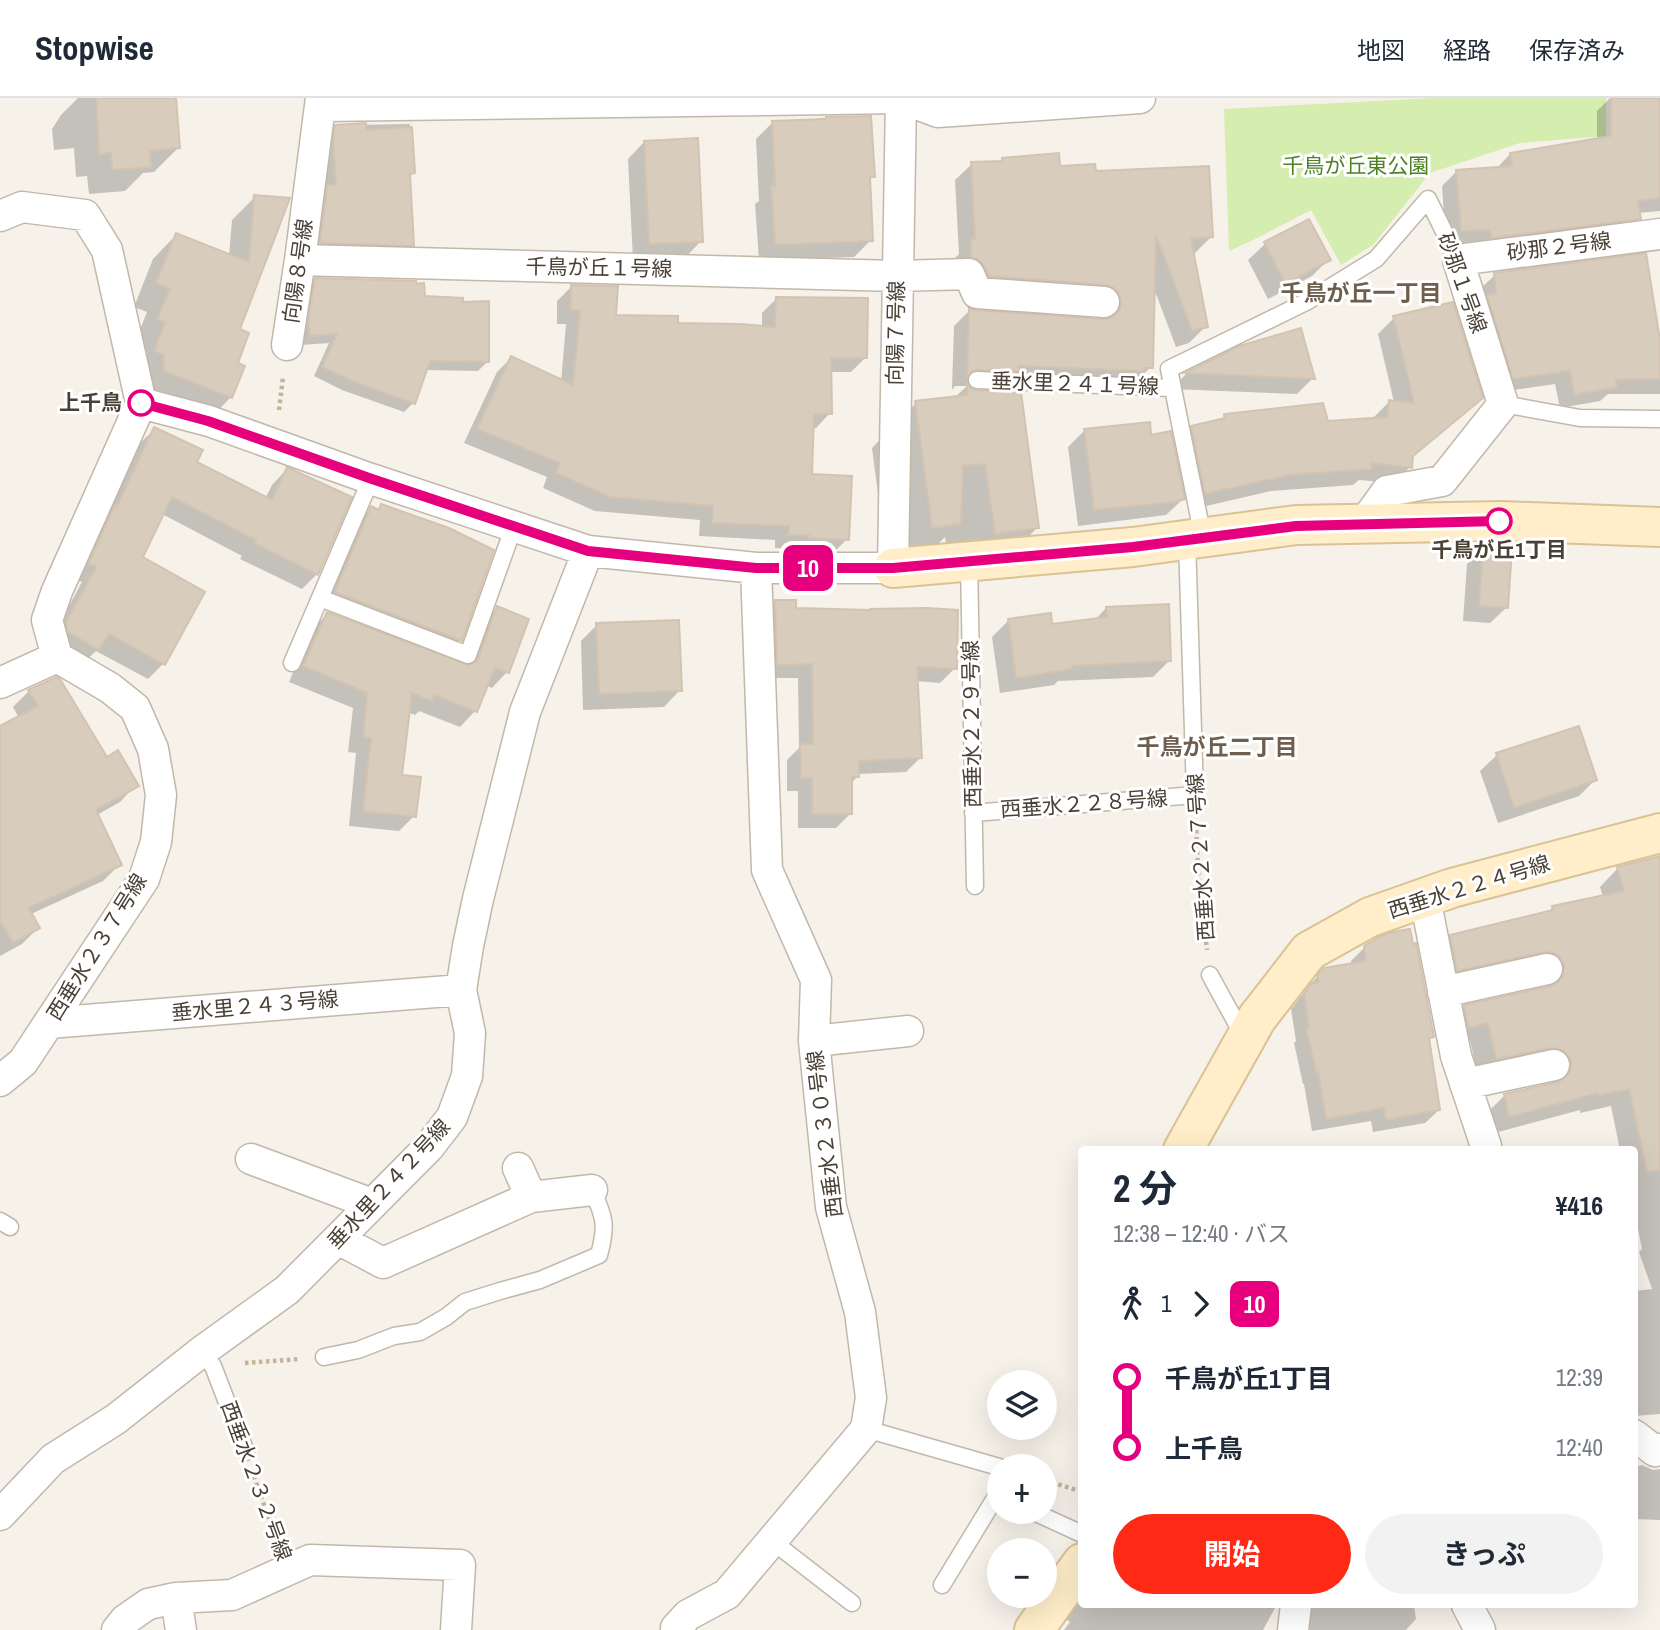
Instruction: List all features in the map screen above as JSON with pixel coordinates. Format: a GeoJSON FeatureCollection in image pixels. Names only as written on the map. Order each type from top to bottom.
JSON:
{"type":"FeatureCollection","features":[{"type":"Feature","properties":{"kind":"street"},"geometry":{"type":"LineString","coordinates":[[321,102],[901,98],[938,112],[1140,98]]}},
{"type":"Feature","properties":{"kind":"street","name":"向陽７号線"},"geometry":{"type":"LineString","coordinates":[[893,568],[901,98]]}},
{"type":"Feature","properties":{"kind":"street","name":"向陽８号線"},"geometry":{"type":"LineString","coordinates":[[287,345],[321,102]]}},
{"type":"Feature","properties":{"kind":"street"},"geometry":{"type":"LineString","coordinates":[[0,216],[22,207],[85,215],[107,250],[141,403],[57,591],[47,620],[57,657],[0,683]]}},
{"type":"Feature","properties":{"kind":"street","name":"砂那２号線"},"geometry":{"type":"LineString","coordinates":[[1458,260],[1660,234]]}},
{"type":"Feature","properties":{"kind":"street","name":"千鳥が丘１号線"},"geometry":{"type":"LineString","coordinates":[[300,260],[897,276],[969,274],[977,293],[1104,302]]}},
{"type":"Feature","properties":{"kind":"street","name":"砂那１号線"},"geometry":{"type":"LineString","coordinates":[[1458,260],[1503,404]]}},
{"type":"Feature","properties":{"kind":"street"},"geometry":{"type":"LineString","coordinates":[[141,403],[208,421],[588,551],[756,568],[893,568],[1133,547],[1296,526],[1502,521],[1660,527]]}},
{"type":"Feature","properties":{"kind":"street"},"geometry":{"type":"LineString","coordinates":[[1364,523],[1387,491],[1442,481],[1503,404]]}},
{"type":"Feature","properties":{"kind":"street","name":"垂水里２４２号線"},"geometry":{"type":"LineString","coordinates":[[0,1515],[53,1459],[207,1359],[287,1290],[429,1147],[452,1117],[467,1076],[470,1033],[461,989],[478,899],[526,712],[588,551]]}},
{"type":"Feature","properties":{"kind":"street","name":"西垂水２３０号線"},"geometry":{"type":"LineString","coordinates":[[756,568],[767,870],[816,981],[814,1041],[831,1207],[860,1311],[871,1398],[866,1429]]}},
{"type":"Feature","properties":{"kind":"street","name":"西垂水２３７号線"},"geometry":{"type":"LineString","coordinates":[[0,1081],[23,1062],[144,879],[156,842],[161,795],[153,749],[135,708],[110,688],[57,657]]}},
{"type":"Feature","properties":{"kind":"street","name":"西垂水２２４号線"},"geometry":{"type":"LineString","coordinates":[[1185,1146],[1256,1018],[1309,951],[1370,917],[1452,888],[1660,833]]}},
{"type":"Feature","properties":{"kind":"street"},"geometry":{"type":"LineString","coordinates":[[1425,898],[1456,1056],[1486,1146]]}},
{"type":"Feature","properties":{"kind":"street"},"geometry":{"type":"LineString","coordinates":[[1443,992],[1547,969]]}},
{"type":"Feature","properties":{"kind":"street","name":"垂水里２４３号線"},"geometry":{"type":"LineString","coordinates":[[50,1023],[461,989]]}},
{"type":"Feature","properties":{"kind":"street"},"geometry":{"type":"LineString","coordinates":[[814,1041],[908,1031]]}},
{"type":"Feature","properties":{"kind":"street"},"geometry":{"type":"LineString","coordinates":[[1465,1084],[1554,1065]]}},
{"type":"Feature","properties":{"kind":"street"},"geometry":{"type":"LineString","coordinates":[[251,1159],[372,1204]]}},
{"type":"Feature","properties":{"kind":"street"},"geometry":{"type":"LineString","coordinates":[[518,1168],[531,1197]]}},
{"type":"Feature","properties":{"kind":"street"},"geometry":{"type":"LineString","coordinates":[[338,1239],[383,1263],[531,1197],[592,1190]]}},
{"type":"Feature","properties":{"kind":"street"},"geometry":{"type":"LineString","coordinates":[[676,1629],[688,1615],[727,1594],[866,1429]]}},
{"type":"Feature","properties":{"kind":"street"},"geometry":{"type":"LineString","coordinates":[[1638,1438],[1656,1451],[1660,1449]]}},
{"type":"Feature","properties":{"kind":"street","name":"西垂水２３２号線"},"geometry":{"type":"LineString","coordinates":[[287,1570],[310,1560],[460,1565],[456,1630]]}},
{"type":"Feature","properties":{"kind":"street"},"geometry":{"type":"LineString","coordinates":[[1034,1630],[1078,1569]]}},
{"type":"Feature","properties":{"kind":"street"},"geometry":{"type":"LineString","coordinates":[[117,1630],[125,1619],[148,1604],[176,1598],[232,1595],[287,1570]]}},
{"type":"Feature","properties":{"kind":"street"},"geometry":{"type":"LineString","coordinates":[[176,1598],[181,1630]]}},
{"type":"Feature","properties":{"kind":"street"},"geometry":{"type":"LineString","coordinates":[[1293,1630],[1296,1608]]}},
{"type":"Feature","properties":{"kind":"street"},"geometry":{"type":"LineString","coordinates":[[1468,1608],[1480,1630]]}},
{"type":"Feature","properties":{"kind":"lane","name":"砂那１号線"},"geometry":{"type":"LineString","coordinates":[[1169,369],[1308,301],[1376,259],[1428,199],[1458,260]]}},
{"type":"Feature","properties":{"kind":"lane","name":"垂水里２４１号線"},"geometry":{"type":"LineString","coordinates":[[1169,369],[1195,539]]}},
{"type":"Feature","properties":{"kind":"lane","name":"垂水里２４１号線"},"geometry":{"type":"LineString","coordinates":[[977,380],[1172,388]]}},
{"type":"Feature","properties":{"kind":"lane"},"geometry":{"type":"LineString","coordinates":[[1503,404],[1580,418],[1660,419]]}},
{"type":"Feature","properties":{"kind":"lane"},"geometry":{"type":"LineString","coordinates":[[292,663],[372,479]]}},
{"type":"Feature","properties":{"kind":"lane"},"geometry":{"type":"LineString","coordinates":[[320,598],[468,655],[514,526]]}},
{"type":"Feature","properties":{"kind":"lane","name":"西垂水２２７号線"},"geometry":{"type":"LineString","coordinates":[[1195,539],[1195,795]]}},
{"type":"Feature","properties":{"kind":"lane","name":"西垂水２２９号線"},"geometry":{"type":"LineString","coordinates":[[969,561],[975,886]]}},
{"type":"Feature","properties":{"kind":"lane","name":"西垂水２２８号線"},"geometry":{"type":"LineString","coordinates":[[973,813],[1195,795]]}},
{"type":"Feature","properties":{"kind":"lane"},"geometry":{"type":"LineString","coordinates":[[1210,975],[1245,1039]]}},
{"type":"Feature","properties":{"kind":"lane"},"geometry":{"type":"LineString","coordinates":[[324,1357],[358,1350],[394,1336],[420,1332],[466,1302],[540,1280],[599,1255],[606,1233],[601,1208],[592,1190]]}},
{"type":"Feature","properties":{"kind":"lane","name":"西垂水２３２号線"},"geometry":{"type":"LineString","coordinates":[[207,1359],[246,1452]]}},
{"type":"Feature","properties":{"kind":"lane"},"geometry":{"type":"LineString","coordinates":[[866,1429],[987,1463]]}},
{"type":"Feature","properties":{"kind":"lane"},"geometry":{"type":"LineString","coordinates":[[942,1585],[987,1511]]}},
{"type":"Feature","properties":{"kind":"lane"},"geometry":{"type":"LineString","coordinates":[[1057,1523],[1078,1532]]}},
{"type":"Feature","properties":{"kind":"lane"},"geometry":{"type":"LineString","coordinates":[[772,1541],[852,1603]]}},
{"type":"Feature","properties":{"kind":"path","name":"向陽８号線"},"geometry":{"type":"LineString","coordinates":[[274,445],[287,345]]}},
{"type":"Feature","properties":{"kind":"path","name":"西垂水２２７号線"},"geometry":{"type":"LineString","coordinates":[[1195,795],[1198,870],[1210,975]]}},
{"type":"Feature","properties":{"kind":"path"},"geometry":{"type":"LineString","coordinates":[[207,1359],[324,1357]]}},
{"type":"Feature","properties":{"kind":"path","name":"西垂水２３２号線"},"geometry":{"type":"LineString","coordinates":[[246,1452],[287,1570]]}},
{"type":"Feature","properties":{"kind":"path"},"geometry":{"type":"LineString","coordinates":[[1057,1484],[1078,1491]]}},
{"type":"Feature","properties":{"kind":"green space","name":"千鳥が丘東公園"},"geometry":{"type":"Polygon","coordinates":[[[1435,98],[1606,98],[1606,136],[1520,143],[1430,173],[1373,245],[1341,265],[1311,210],[1229,251],[1224,109],[1435,98]]]}},
{"type":"Feature","properties":{"kind":"building"},"geometry":{"type":"Polygon","coordinates":[[[96,98],[176,98],[180,148],[150,151],[151,167],[112,170],[111,153],[99,154],[96,98]]]}},
{"type":"Feature","properties":{"kind":"building"},"geometry":{"type":"Polygon","coordinates":[[[1611,98],[1660,98],[1660,198],[1638,201],[1641,219],[1491,238],[1490,230],[1461,231],[1456,170],[1512,166],[1510,153],[1611,136],[1611,98]]]}},
{"type":"Feature","properties":{"kind":"building"},"geometry":{"type":"Polygon","coordinates":[[[871,116],[875,177],[870,177],[873,241],[775,245],[771,186],[775,186],[772,121],[871,116]]]}},
{"type":"Feature","properties":{"kind":"building"},"geometry":{"type":"Polygon","coordinates":[[[366,123],[366,130],[412,127],[415,173],[410,174],[414,246],[320,243],[327,185],[336,185],[333,139],[335,125],[366,123]]]}},
{"type":"Feature","properties":{"kind":"building"},"geometry":{"type":"Polygon","coordinates":[[[698,138],[703,242],[649,244],[644,141],[698,138]]]}},
{"type":"Feature","properties":{"kind":"building"},"geometry":{"type":"Polygon","coordinates":[[[1059,153],[1060,166],[1095,164],[1096,171],[1209,166],[1213,237],[1191,239],[1208,327],[1192,331],[1156,235],[1153,368],[1144,368],[1144,371],[1018,366],[1018,371],[977,370],[967,377],[969,308],[1103,319],[1112,317],[1119,311],[1120,295],[1113,287],[989,276],[979,260],[971,257],[971,239],[975,239],[971,162],[1002,161],[1002,158],[1059,153]]]}},
{"type":"Feature","properties":{"kind":"building"},"geometry":{"type":"Polygon","coordinates":[[[254,195],[290,198],[240,329],[249,333],[238,363],[245,366],[232,398],[163,371],[164,355],[154,351],[165,322],[157,319],[170,289],[156,283],[176,233],[249,262],[254,195]]]}},
{"type":"Feature","properties":{"kind":"building"},"geometry":{"type":"Polygon","coordinates":[[[1309,219],[1331,260],[1285,284],[1264,242],[1309,219]]]}},
{"type":"Feature","properties":{"kind":"building"},"geometry":{"type":"Polygon","coordinates":[[[1646,253],[1660,340],[1660,379],[1616,380],[1617,387],[1574,395],[1570,371],[1513,379],[1487,295],[1496,293],[1494,273],[1646,253]]]}},
{"type":"Feature","properties":{"kind":"building"},"geometry":{"type":"Polygon","coordinates":[[[315,278],[416,281],[417,284],[424,283],[425,296],[463,298],[463,302],[489,301],[489,362],[430,361],[415,404],[322,367],[337,334],[310,336],[308,320],[315,278]]]}},
{"type":"Feature","properties":{"kind":"building"},"geometry":{"type":"Polygon","coordinates":[[[571,285],[618,286],[616,315],[678,316],[678,323],[775,327],[776,297],[868,298],[867,358],[831,358],[832,414],[814,414],[812,474],[852,476],[849,540],[788,535],[789,526],[712,523],[713,506],[610,497],[556,473],[560,463],[477,429],[511,356],[573,385],[580,310],[571,310],[571,285]]]}},
{"type":"Feature","properties":{"kind":"building"},"geometry":{"type":"Polygon","coordinates":[[[1453,302],[1483,398],[1413,456],[1412,468],[1371,463],[1372,469],[1289,475],[1205,494],[1191,426],[1225,418],[1224,414],[1323,403],[1328,421],[1387,417],[1389,400],[1414,403],[1393,316],[1453,302]]]}},
{"type":"Feature","properties":{"kind":"building"},"geometry":{"type":"Polygon","coordinates":[[[1301,328],[1315,379],[1185,373],[1239,346],[1301,328]]]}},
{"type":"Feature","properties":{"kind":"building"},"geometry":{"type":"Polygon","coordinates":[[[967,383],[976,390],[1021,392],[1039,528],[995,534],[985,464],[963,466],[961,524],[932,528],[915,401],[967,395],[967,383]]]}},
{"type":"Feature","properties":{"kind":"building"},"geometry":{"type":"Polygon","coordinates":[[[1150,422],[1151,435],[1171,431],[1185,499],[1094,510],[1084,429],[1150,422]]]}},
{"type":"Feature","properties":{"kind":"building"},"geometry":{"type":"Polygon","coordinates":[[[154,427],[203,450],[197,462],[272,500],[287,467],[352,497],[318,575],[172,497],[143,557],[205,592],[165,665],[109,634],[99,650],[68,632],[66,622],[96,567],[88,564],[154,427]]]}},
{"type":"Feature","properties":{"kind":"building"},"geometry":{"type":"Polygon","coordinates":[[[381,504],[449,528],[494,550],[462,641],[335,592],[371,506],[379,510],[381,504]]]}},
{"type":"Feature","properties":{"kind":"building"},"geometry":{"type":"Polygon","coordinates":[[[1483,546],[1512,548],[1508,608],[1479,606],[1483,546]]]}},
{"type":"Feature","properties":{"kind":"building"},"geometry":{"type":"Polygon","coordinates":[[[775,600],[796,600],[796,608],[958,610],[957,669],[917,667],[922,758],[859,761],[859,777],[852,777],[852,814],[812,814],[812,778],[801,778],[800,744],[813,744],[812,664],[777,665],[775,600]]]}},
{"type":"Feature","properties":{"kind":"building"},"geometry":{"type":"Polygon","coordinates":[[[1169,604],[1171,661],[1072,666],[1072,669],[1016,678],[1008,619],[1051,613],[1052,624],[1107,617],[1106,607],[1169,604]]]}},
{"type":"Feature","properties":{"kind":"building"},"geometry":{"type":"Polygon","coordinates":[[[497,606],[529,619],[509,673],[495,668],[477,712],[434,695],[432,701],[412,693],[402,775],[421,777],[416,817],[363,811],[371,738],[363,737],[367,693],[303,666],[327,612],[469,665],[478,659],[497,606]]]}},
{"type":"Feature","properties":{"kind":"building"},"geometry":{"type":"Polygon","coordinates":[[[679,620],[682,691],[599,694],[596,623],[679,620]]]}},
{"type":"Feature","properties":{"kind":"building"},"geometry":{"type":"Polygon","coordinates":[[[56,677],[60,679],[107,757],[118,750],[139,786],[96,810],[122,865],[29,908],[40,928],[13,943],[0,921],[0,726],[38,706],[28,690],[56,677]]]}},
{"type":"Feature","properties":{"kind":"building"},"geometry":{"type":"Polygon","coordinates":[[[1579,726],[1597,780],[1514,808],[1496,753],[1579,726]]]}},
{"type":"Feature","properties":{"kind":"building"},"geometry":{"type":"Polygon","coordinates":[[[1660,856],[1660,1170],[1647,1172],[1629,1089],[1598,1096],[1598,1093],[1509,1117],[1504,1094],[1558,1082],[1570,1071],[1571,1061],[1560,1049],[1551,1048],[1496,1059],[1488,1023],[1468,1028],[1464,1005],[1551,986],[1563,975],[1564,965],[1553,953],[1544,952],[1457,971],[1450,935],[1553,910],[1552,906],[1624,891],[1617,867],[1660,856]]]}},
{"type":"Feature","properties":{"kind":"building"},"geometry":{"type":"Polygon","coordinates":[[[1410,929],[1413,944],[1416,943],[1434,1037],[1429,1038],[1440,1110],[1386,1120],[1384,1108],[1326,1119],[1318,1071],[1316,1072],[1306,1028],[1309,1028],[1304,994],[1311,984],[1319,982],[1317,976],[1324,968],[1366,961],[1364,946],[1392,932],[1410,929]]]}},
{"type":"Feature","properties":{"kind":"bus line","name":"10"},"geometry":{"type":"LineString","coordinates":[[141,403],[208,421],[588,551],[756,568],[893,568],[1133,547],[1296,526],[1499,521]]}},
{"type":"Feature","properties":{"kind":"place","name":"上千鳥"},"geometry":{"type":"Point","coordinates":[141,403]}},
{"type":"Feature","properties":{"kind":"place","name":"千鳥が丘1丁目"},"geometry":{"type":"Point","coordinates":[1499,521]}},
{"type":"Feature","properties":{"kind":"district","name":"千鳥が丘一丁目"},"geometry":{"type":"Point","coordinates":[1361,293]}},
{"type":"Feature","properties":{"kind":"district","name":"千鳥が丘二丁目"},"geometry":{"type":"Point","coordinates":[1217,747]}}]}
